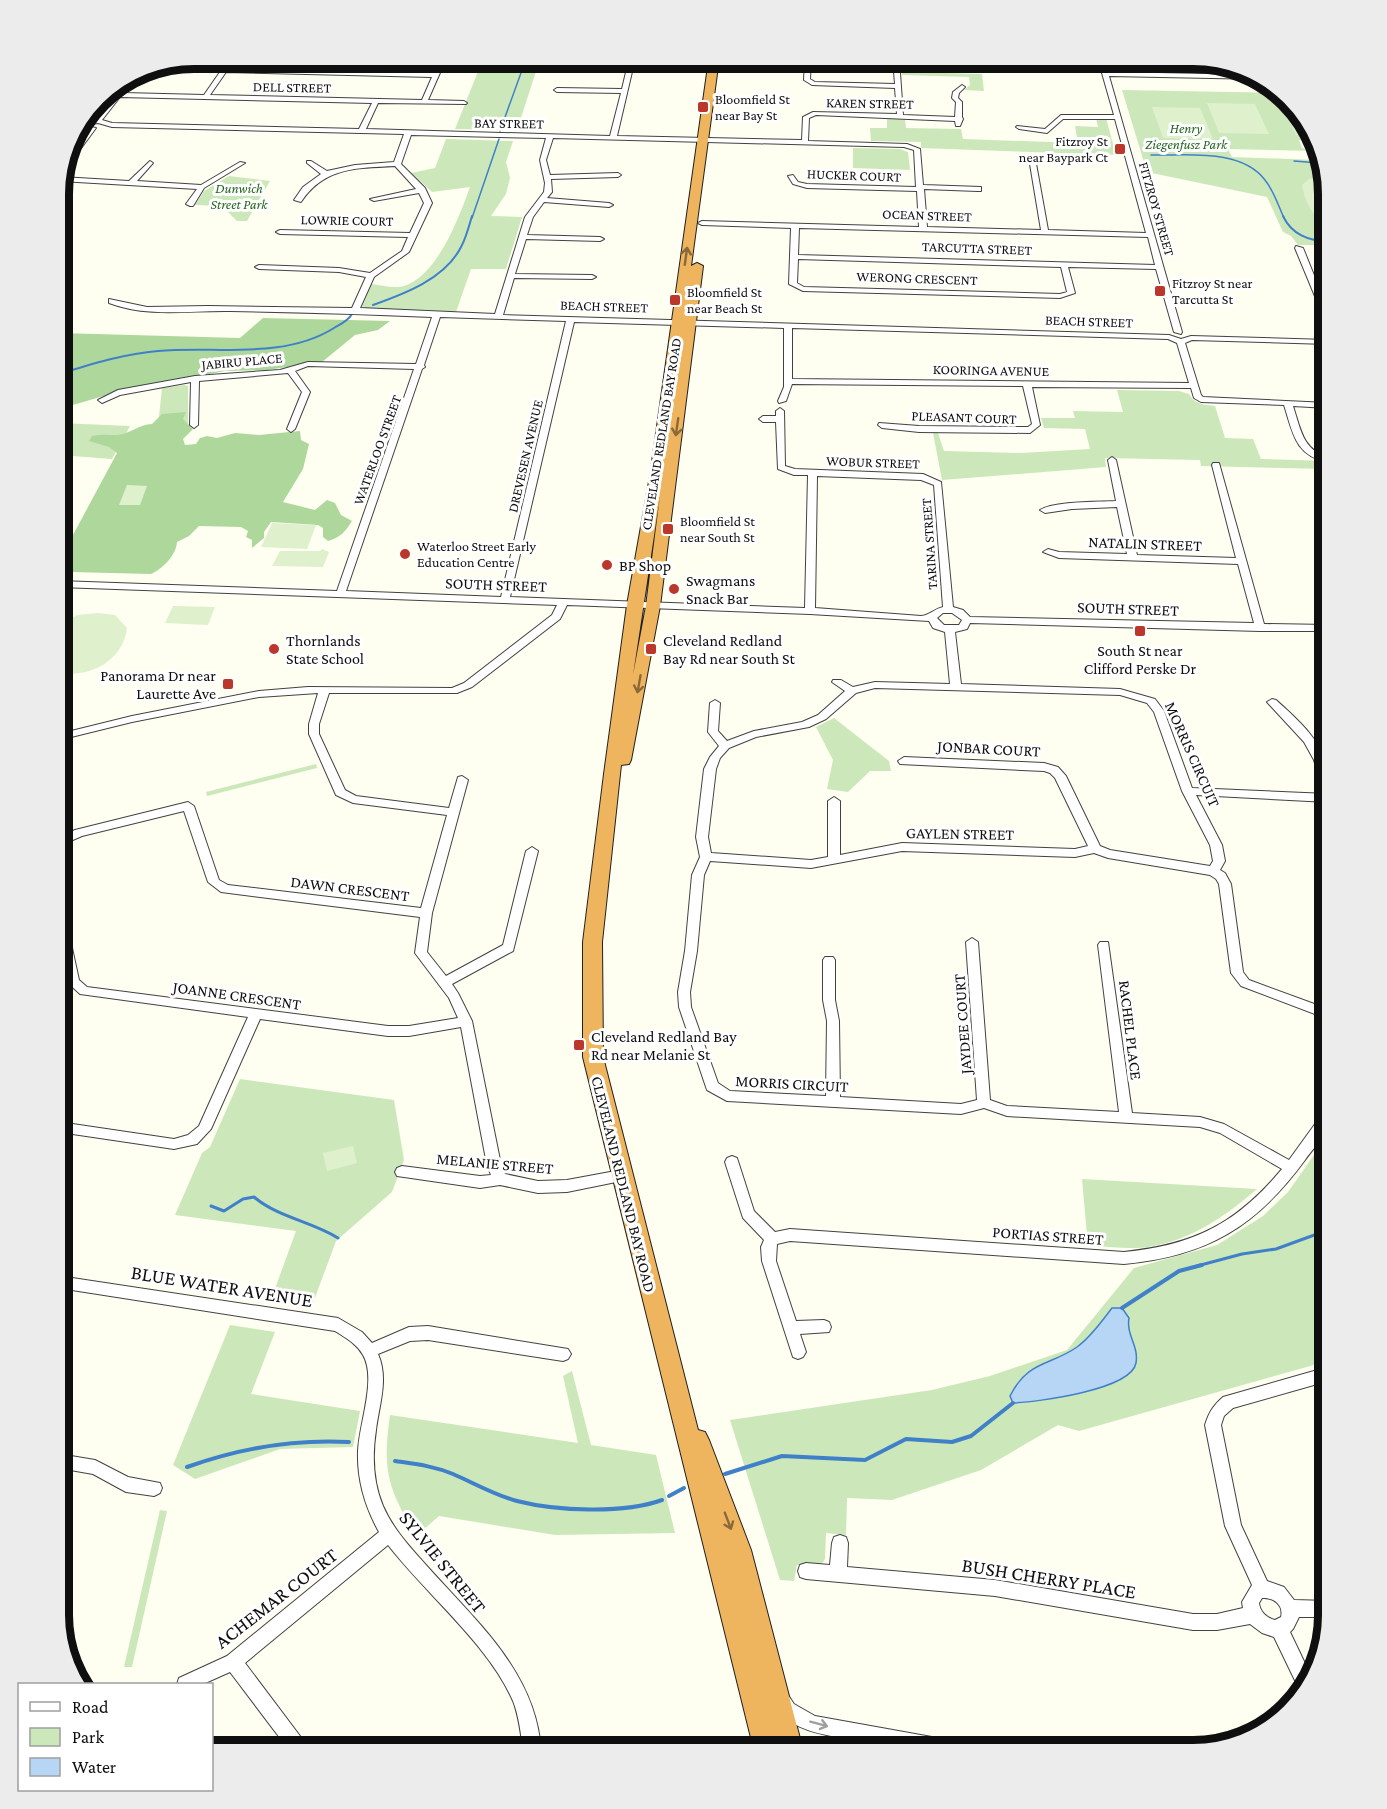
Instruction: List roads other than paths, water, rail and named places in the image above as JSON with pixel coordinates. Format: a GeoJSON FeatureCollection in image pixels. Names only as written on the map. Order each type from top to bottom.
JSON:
{"type":"FeatureCollection","features":[{"type":"Feature","properties":{"kind":"highway"},"geometry":{"type":"LineString","coordinates":[[708,140],[713,69]]}},
{"type":"Feature","properties":{"kind":"highway"},"geometry":{"type":"LineString","coordinates":[[708,140],[721,69]]}},
{"type":"Feature","properties":{"kind":"highway","name":"CLEVELAND REDLAND BAY ROAD"},"geometry":{"type":"LineString","coordinates":[[708,140],[702,223],[634,605],[594,927],[590,997],[593,1057],[621,1176],[677,1388],[688,1443],[764,1740]]}},
{"type":"Feature","properties":{"kind":"highway","name":"CLEVELAND REDLAND BAY ROAD"},"geometry":{"type":"LineString","coordinates":[[611,799],[630,734],[653,606],[684,322],[708,140]]}},
{"type":"Feature","properties":{"kind":"highway","name":"CLEVELAND REDLAND BAY ROAD"},"geometry":{"type":"LineString","coordinates":[[677,1388],[739,1550],[787,1740]]}},
{"type":"Feature","properties":{"kind":"highway"},"geometry":{"type":"LineString","coordinates":[[739,1550],[727,1551],[725,1558],[740,1614],[746,1668]]}},
{"type":"Feature","properties":{"kind":"street"},"geometry":{"type":"LineString","coordinates":[[424,102],[438,69]]}},
{"type":"Feature","properties":{"kind":"street"},"geometry":{"type":"LineString","coordinates":[[613,138],[629,69]]}},
{"type":"Feature","properties":{"kind":"street"},"geometry":{"type":"LineString","coordinates":[[808,69],[807,80],[814,84],[898,86]]}},
{"type":"Feature","properties":{"kind":"street"},"geometry":{"type":"LineString","coordinates":[[897,69],[900,116]]}},
{"type":"Feature","properties":{"kind":"street","name":"FITZROY STREET"},"geometry":{"type":"LineString","coordinates":[[1104,69],[1178,332]]}},
{"type":"Feature","properties":{"kind":"street"},"geometry":{"type":"LineString","coordinates":[[206,97],[225,70],[436,75]]}},
{"type":"Feature","properties":{"kind":"street"},"geometry":{"type":"LineString","coordinates":[[1105,74],[1234,76]]}},
{"type":"Feature","properties":{"kind":"street","name":"KAREN STREET"},"geometry":{"type":"LineString","coordinates":[[805,142],[806,117],[809,114],[900,116],[959,122],[959,102],[955,98],[956,92],[962,87]]}},
{"type":"Feature","properties":{"kind":"street"},"geometry":{"type":"LineString","coordinates":[[557,90],[624,91]]}},
{"type":"Feature","properties":{"kind":"street"},"geometry":{"type":"LineString","coordinates":[[82,139],[118,95]]}},
{"type":"Feature","properties":{"kind":"street","name":"DELL STREET"},"geometry":{"type":"LineString","coordinates":[[118,95],[464,103]]}},
{"type":"Feature","properties":{"kind":"street"},"geometry":{"type":"LineString","coordinates":[[361,132],[376,101]]}},
{"type":"Feature","properties":{"kind":"street"},"geometry":{"type":"LineString","coordinates":[[1019,128],[1047,131],[1057,118],[1066,116],[1118,117]]}},
{"type":"Feature","properties":{"kind":"street","name":"BAY STREET"},"geometry":{"type":"LineString","coordinates":[[93,125],[912,146],[917,149],[920,188]]}},
{"type":"Feature","properties":{"kind":"street"},"geometry":{"type":"LineString","coordinates":[[397,164],[408,133]]}},
{"type":"Feature","properties":{"kind":"street"},"geometry":{"type":"LineString","coordinates":[[498,317],[529,217],[548,192],[548,177],[543,160],[550,136]]}},
{"type":"Feature","properties":{"kind":"street"},"geometry":{"type":"LineString","coordinates":[[1032,158],[1045,232]]}},
{"type":"Feature","properties":{"kind":"street"},"geometry":{"type":"LineString","coordinates":[[309,162],[326,174]]}},
{"type":"Feature","properties":{"kind":"street"},"geometry":{"type":"LineString","coordinates":[[132,182],[150,163]]}},
{"type":"Feature","properties":{"kind":"street"},"geometry":{"type":"LineString","coordinates":[[202,199],[191,202],[202,187],[242,163]]}},
{"type":"Feature","properties":{"kind":"street"},"geometry":{"type":"LineString","coordinates":[[298,200],[309,183],[326,174],[352,167],[397,164],[422,190],[428,203],[405,252],[371,276],[356,309]]}},
{"type":"Feature","properties":{"kind":"street"},"geometry":{"type":"LineString","coordinates":[[548,177],[618,175]]}},
{"type":"Feature","properties":{"kind":"street","name":"HUCKER COURT"},"geometry":{"type":"LineString","coordinates":[[791,176],[795,183],[807,186],[978,189]]}},
{"type":"Feature","properties":{"kind":"street"},"geometry":{"type":"LineString","coordinates":[[70,179],[202,187]]}},
{"type":"Feature","properties":{"kind":"street"},"geometry":{"type":"LineString","coordinates":[[920,188],[923,229]]}},
{"type":"Feature","properties":{"kind":"street"},"geometry":{"type":"LineString","coordinates":[[374,199],[422,190]]}},
{"type":"Feature","properties":{"kind":"street"},"geometry":{"type":"LineString","coordinates":[[543,200],[609,205]]}},
{"type":"Feature","properties":{"kind":"street","name":"OCEAN STREET"},"geometry":{"type":"LineString","coordinates":[[702,223],[1151,235]]}},
{"type":"Feature","properties":{"kind":"street","name":"WERONG CRESCENT"},"geometry":{"type":"LineString","coordinates":[[795,225],[793,284],[803,289],[1060,296],[1071,293],[1064,265]]}},
{"type":"Feature","properties":{"kind":"street","name":"LOWRIE COURT"},"geometry":{"type":"LineString","coordinates":[[280,232],[413,235]]}},
{"type":"Feature","properties":{"kind":"street"},"geometry":{"type":"LineString","coordinates":[[523,237],[600,239]]}},
{"type":"Feature","properties":{"kind":"street"},"geometry":{"type":"LineString","coordinates":[[1299,248],[1318,292]]}},
{"type":"Feature","properties":{"kind":"street","name":"TARCUTTA STREET"},"geometry":{"type":"LineString","coordinates":[[794,257],[1160,267]]}},
{"type":"Feature","properties":{"kind":"street"},"geometry":{"type":"LineString","coordinates":[[259,267],[339,270],[371,276]]}},
{"type":"Feature","properties":{"kind":"street"},"geometry":{"type":"LineString","coordinates":[[512,276],[592,278]]}},
{"type":"Feature","properties":{"kind":"street","name":"BEACH STREET"},"geometry":{"type":"LineString","coordinates":[[112,302],[121,306],[166,310],[205,308],[339,311],[356,309],[369,312],[437,315],[1169,337]]}},
{"type":"Feature","properties":{"kind":"street","name":"WATERLOO STREET"},"geometry":{"type":"LineString","coordinates":[[341,593],[422,367],[437,315]]}},
{"type":"Feature","properties":{"kind":"street","name":"DREVESEN AVENUE"},"geometry":{"type":"LineString","coordinates":[[505,599],[571,319]]}},
{"type":"Feature","properties":{"kind":"street"},"geometry":{"type":"LineString","coordinates":[[763,419],[780,410],[788,387],[788,326]]}},
{"type":"Feature","properties":{"kind":"street"},"geometry":{"type":"LineString","coordinates":[[1191,338],[1181,342],[1169,337],[1171,333],[1178,332],[1191,338],[1318,342]]}},
{"type":"Feature","properties":{"kind":"street"},"geometry":{"type":"LineString","coordinates":[[1181,342],[1197,396],[1209,401],[1318,405]]}},
{"type":"Feature","properties":{"kind":"street","name":"JABIRU PLACE"},"geometry":{"type":"LineString","coordinates":[[102,400],[118,393],[195,379],[290,370],[308,364],[422,367]]}},
{"type":"Feature","properties":{"kind":"street"},"geometry":{"type":"LineString","coordinates":[[290,370],[306,393],[291,429]]}},
{"type":"Feature","properties":{"kind":"street"},"geometry":{"type":"LineString","coordinates":[[194,425],[195,379]]}},
{"type":"Feature","properties":{"kind":"street","name":"KOORINGA AVENUE"},"geometry":{"type":"LineString","coordinates":[[787,381],[1194,386]]}},
{"type":"Feature","properties":{"kind":"street","name":"PLEASANT COURT"},"geometry":{"type":"LineString","coordinates":[[882,425],[919,429],[1030,430],[1036,425],[1027,384]]}},
{"type":"Feature","properties":{"kind":"street"},"geometry":{"type":"LineString","coordinates":[[1288,404],[1306,452],[1318,458]]}},
{"type":"Feature","properties":{"kind":"street","name":"WOBUR STREET"},"geometry":{"type":"LineString","coordinates":[[780,410],[781,467],[794,472],[933,479]]}},
{"type":"Feature","properties":{"kind":"street"},"geometry":{"type":"LineString","coordinates":[[1112,460],[1133,558]]}},
{"type":"Feature","properties":{"kind":"street"},"geometry":{"type":"LineString","coordinates":[[1216,465],[1260,628]]}},
{"type":"Feature","properties":{"kind":"street"},"geometry":{"type":"LineString","coordinates":[[810,611],[813,473]]}},
{"type":"Feature","properties":{"kind":"street","name":"TARINA STREET"},"geometry":{"type":"LineString","coordinates":[[933,479],[938,484],[948,609]]}},
{"type":"Feature","properties":{"kind":"street"},"geometry":{"type":"LineString","coordinates":[[1045,510],[1072,506],[1120,504]]}},
{"type":"Feature","properties":{"kind":"street","name":"NATALIN STREET"},"geometry":{"type":"LineString","coordinates":[[1048,552],[1133,558],[1242,561]]}},
{"type":"Feature","properties":{"kind":"street","name":"SOUTH STREET"},"geometry":{"type":"LineString","coordinates":[[69,584],[505,599],[932,618]]}},
{"type":"Feature","properties":{"kind":"street"},"geometry":{"type":"LineString","coordinates":[[69,735],[226,699],[292,691],[435,693],[462,688],[556,617],[564,602]]}},
{"type":"Feature","properties":{"kind":"street"},"geometry":{"type":"LineString","coordinates":[[948,609],[937,612],[932,618],[935,624],[950,630],[963,627],[967,620]]}},
{"type":"Feature","properties":{"kind":"street","name":"SOUTH STREET"},"geometry":{"type":"LineString","coordinates":[[948,609],[961,612],[967,620],[1318,628]]}},
{"type":"Feature","properties":{"kind":"street","name":"SOUTH STREET"},"geometry":{"type":"LineString","coordinates":[[1287,629],[1318,636]]}},
{"type":"Feature","properties":{"kind":"street"},"geometry":{"type":"LineString","coordinates":[[950,630],[956,687]]}},
{"type":"Feature","properties":{"kind":"street"},"geometry":{"type":"LineString","coordinates":[[837,682],[852,691]]}},
{"type":"Feature","properties":{"kind":"street","name":"MORRIS CIRCUIT"},"geometry":{"type":"LineString","coordinates":[[1212,871],[1219,861],[1216,845],[1188,791],[1160,711],[1151,701],[1120,692],[876,685],[852,691],[822,717],[806,725],[754,734],[725,746],[715,757],[710,769],[702,837],[706,857],[698,875],[691,951],[684,992],[685,1007],[711,1086],[727,1096],[961,1109],[984,1103],[1007,1112],[1200,1122],[1224,1129],[1291,1168]]}},
{"type":"Feature","properties":{"kind":"street"},"geometry":{"type":"LineString","coordinates":[[324,691],[314,724],[314,734],[340,792],[353,799],[453,812]]}},
{"type":"Feature","properties":{"kind":"street"},"geometry":{"type":"LineString","coordinates":[[1272,702],[1306,735],[1318,756]]}},
{"type":"Feature","properties":{"kind":"street"},"geometry":{"type":"LineString","coordinates":[[715,703],[713,732],[725,746]]}},
{"type":"Feature","properties":{"kind":"street","name":"JONBAR COURT"},"geometry":{"type":"LineString","coordinates":[[904,760],[1044,767],[1054,770],[1060,776],[1095,849]]}},
{"type":"Feature","properties":{"kind":"street"},"geometry":{"type":"LineString","coordinates":[[426,914],[462,780]]}},
{"type":"Feature","properties":{"kind":"street"},"geometry":{"type":"LineString","coordinates":[[1188,791],[1318,797]]}},
{"type":"Feature","properties":{"kind":"street"},"geometry":{"type":"LineString","coordinates":[[834,801],[834,861]]}},
{"type":"Feature","properties":{"kind":"street","name":"DAWN CRESCENT"},"geometry":{"type":"LineString","coordinates":[[69,838],[188,806],[214,882],[225,889],[426,914],[421,952],[454,996],[466,1021],[494,1165],[500,1179]]}},
{"type":"Feature","properties":{"kind":"street","name":"GAYLEN STREET"},"geometry":{"type":"LineString","coordinates":[[706,857],[811,864],[902,847],[1075,853],[1095,849],[1108,854],[1212,871]]}},
{"type":"Feature","properties":{"kind":"street"},"geometry":{"type":"LineString","coordinates":[[443,983],[509,948],[531,851]]}},
{"type":"Feature","properties":{"kind":"street"},"geometry":{"type":"LineString","coordinates":[[1212,871],[1221,876],[1225,884],[1237,973],[1245,983],[1318,1008]]}},
{"type":"Feature","properties":{"kind":"street","name":"JAYDEE COURT"},"geometry":{"type":"LineString","coordinates":[[972,942],[984,1103]]}},
{"type":"Feature","properties":{"kind":"street","name":"RACHEL PLACE"},"geometry":{"type":"LineString","coordinates":[[1104,945],[1126,1118]]}},
{"type":"Feature","properties":{"kind":"street"},"geometry":{"type":"LineString","coordinates":[[829,960],[829,1000],[834,1021],[833,1102]]}},
{"type":"Feature","properties":{"kind":"street","name":"JOANNE CRESCENT"},"geometry":{"type":"LineString","coordinates":[[69,962],[73,981],[84,991],[388,1031],[409,1031],[466,1021]]}},
{"type":"Feature","properties":{"kind":"street"},"geometry":{"type":"LineString","coordinates":[[69,1128],[174,1144],[192,1140],[204,1129],[256,1014]]}},
{"type":"Feature","properties":{"kind":"street"},"geometry":{"type":"LineString","coordinates":[[1291,1168],[1318,1132]]}},
{"type":"Feature","properties":{"kind":"street"},"geometry":{"type":"LineString","coordinates":[[732,1162],[748,1214],[772,1239],[768,1247],[770,1261],[798,1352]]}},
{"type":"Feature","properties":{"kind":"street","name":"PORTIAS STREET"},"geometry":{"type":"LineString","coordinates":[[772,1239],[790,1235],[1124,1258],[1152,1257],[1183,1249],[1215,1235],[1247,1216],[1274,1190],[1291,1168]]}},
{"type":"Feature","properties":{"kind":"street","name":"MELANIE STREET"},"geometry":{"type":"LineString","coordinates":[[402,1172],[480,1182],[500,1179],[538,1187],[567,1186],[621,1176]]}},
{"type":"Feature","properties":{"kind":"street","name":"BLUE WATER AVENUE"},"geometry":{"type":"LineString","coordinates":[[69,1284],[338,1325],[356,1334],[370,1350]]}},
{"type":"Feature","properties":{"kind":"street"},"geometry":{"type":"LineString","coordinates":[[790,1328],[824,1327]]}},
{"type":"Feature","properties":{"kind":"street"},"geometry":{"type":"LineString","coordinates":[[370,1350],[409,1335],[428,1333],[562,1354]]}},
{"type":"Feature","properties":{"kind":"street","name":"SYLVIE STREET"},"geometry":{"type":"LineString","coordinates":[[370,1350],[378,1379],[366,1448],[368,1478],[375,1505],[389,1534],[504,1669],[520,1697],[531,1740]]}},
{"type":"Feature","properties":{"kind":"street"},"geometry":{"type":"LineString","coordinates":[[1262,1589],[1233,1526],[1213,1425],[1217,1412],[1228,1402],[1318,1377]]}},
{"type":"Feature","properties":{"kind":"street"},"geometry":{"type":"LineString","coordinates":[[69,1463],[95,1467],[126,1484],[154,1488]]}},
{"type":"Feature","properties":{"kind":"street","name":"ACHEMAR COURT"},"geometry":{"type":"LineString","coordinates":[[187,1683],[233,1662],[389,1534]]}},
{"type":"Feature","properties":{"kind":"street"},"geometry":{"type":"LineString","coordinates":[[838,1574],[840,1544]]}},
{"type":"Feature","properties":{"kind":"street","name":"BUSH CHERRY PLACE"},"geometry":{"type":"LineString","coordinates":[[806,1571],[995,1588],[1193,1622],[1217,1622],[1252,1615]]}},
{"type":"Feature","properties":{"kind":"street"},"geometry":{"type":"LineString","coordinates":[[1262,1589],[1276,1591],[1290,1608],[1289,1621],[1279,1628],[1267,1628],[1252,1615],[1250,1602],[1256,1592],[1262,1589]]}},
{"type":"Feature","properties":{"kind":"street"},"geometry":{"type":"LineString","coordinates":[[1290,1608],[1318,1609]]}},
{"type":"Feature","properties":{"kind":"street"},"geometry":{"type":"LineString","coordinates":[[1279,1628],[1302,1676]]}},
{"type":"Feature","properties":{"kind":"street"},"geometry":{"type":"LineString","coordinates":[[233,1662],[292,1740]]}},
{"type":"Feature","properties":{"kind":"street"},"geometry":{"type":"LineString","coordinates":[[774,1690],[788,1710],[813,1724],[900,1740]]}},
{"type":"Feature","properties":{"kind":"water"},"geometry":{"type":"Polygon","coordinates":[[[1112,1308],[1122,1308],[1129,1318],[1129,1330],[1136,1351],[1136,1363],[1130,1372],[1118,1380],[1082,1393],[1013,1403],[1010,1396],[1024,1376],[1040,1365],[1077,1347],[1092,1334],[1112,1308]]]}},
{"type":"Feature","properties":{"kind":"waterway"},"geometry":{"type":"LineString","coordinates":[[500,131],[522,69]]}},
{"type":"Feature","properties":{"kind":"waterway"},"geometry":{"type":"LineString","coordinates":[[472,218],[499,139]]}},
{"type":"Feature","properties":{"kind":"waterway"},"geometry":{"type":"LineString","coordinates":[[1151,155],[1212,156],[1242,163],[1255,170],[1265,180],[1283,217]]}},
{"type":"Feature","properties":{"kind":"waterway"},"geometry":{"type":"LineString","coordinates":[[1294,161],[1314,163]]}},
{"type":"Feature","properties":{"kind":"waterway"},"geometry":{"type":"LineString","coordinates":[[373,305],[423,284],[445,268],[461,247],[472,216]]}},
{"type":"Feature","properties":{"kind":"waterway"},"geometry":{"type":"LineString","coordinates":[[1283,217],[1296,232],[1318,241]]}},
{"type":"Feature","properties":{"kind":"waterway"},"geometry":{"type":"LineString","coordinates":[[69,371],[145,352],[248,350],[293,344],[314,338],[334,328],[352,314]]}},
{"type":"Feature","properties":{"kind":"waterway"},"geometry":{"type":"LineString","coordinates":[[211,1206],[224,1211],[243,1199],[254,1197],[284,1215],[317,1227],[338,1238]]}},
{"type":"Feature","properties":{"kind":"waterway"},"geometry":{"type":"LineString","coordinates":[[1197,1266],[1242,1254],[1276,1249],[1318,1234]]}},
{"type":"Feature","properties":{"kind":"waterway"},"geometry":{"type":"LineString","coordinates":[[1122,1308],[1179,1271],[1202,1265]]}},
{"type":"Feature","properties":{"kind":"waterway"},"geometry":{"type":"LineString","coordinates":[[725,1474],[782,1456],[865,1460],[906,1439],[952,1442],[971,1436],[1013,1403]]}},
{"type":"Feature","properties":{"kind":"waterway"},"geometry":{"type":"LineString","coordinates":[[187,1467],[266,1446],[307,1442],[349,1442]]}},
{"type":"Feature","properties":{"kind":"waterway"},"geometry":{"type":"LineString","coordinates":[[395,1461],[439,1469],[509,1498],[551,1507],[610,1509],[662,1500]]}},
{"type":"Feature","properties":{"kind":"waterway"},"geometry":{"type":"LineString","coordinates":[[669,1496],[684,1488]]}},
{"type":"Feature","properties":{"kind":"place","name":"Bloomfield St near Bay St"},"geometry":{"type":"Point","coordinates":[703,107]}},
{"type":"Feature","properties":{"kind":"place","name":"Fitzroy St near Baypark Ct"},"geometry":{"type":"Point","coordinates":[1120,149]}},
{"type":"Feature","properties":{"kind":"place","name":"Fitzroy St near Tarcutta St"},"geometry":{"type":"Point","coordinates":[1160,291]}},
{"type":"Feature","properties":{"kind":"place","name":"Bloomfield St near Beach St"},"geometry":{"type":"Point","coordinates":[675,300]}},
{"type":"Feature","properties":{"kind":"place","name":"Bloomfield St near South St"},"geometry":{"type":"Point","coordinates":[668,529]}},
{"type":"Feature","properties":{"kind":"place","name":"Waterloo Street Early Education Centre"},"geometry":{"type":"Point","coordinates":[405,554]}},
{"type":"Feature","properties":{"kind":"place","name":"BP Shop"},"geometry":{"type":"Point","coordinates":[607,565]}},
{"type":"Feature","properties":{"kind":"place","name":"Swagmans Snack Bar"},"geometry":{"type":"Point","coordinates":[674,589]}},
{"type":"Feature","properties":{"kind":"place","name":"South St near Clifford Perske Dr"},"geometry":{"type":"Point","coordinates":[1140,631]}},
{"type":"Feature","properties":{"kind":"place","name":"Thornlands State School"},"geometry":{"type":"Point","coordinates":[274,649]}},
{"type":"Feature","properties":{"kind":"place","name":"Cleveland Redland Bay Rd near South St"},"geometry":{"type":"Point","coordinates":[651,649]}},
{"type":"Feature","properties":{"kind":"place","name":"Panorama Dr near Laurette Ave"},"geometry":{"type":"Point","coordinates":[228,684]}},
{"type":"Feature","properties":{"kind":"place","name":"Cleveland Redland Bay Rd near Melanie St"},"geometry":{"type":"Point","coordinates":[579,1045]}},
{"type":"Feature","properties":{"kind":"park label","name":"Henry Ziegenfusz Park"},"geometry":{"type":"Point","coordinates":[1186,136]}},
{"type":"Feature","properties":{"kind":"park label","name":"Dunwich Street Park"},"geometry":{"type":"Point","coordinates":[239,196]}}]}
